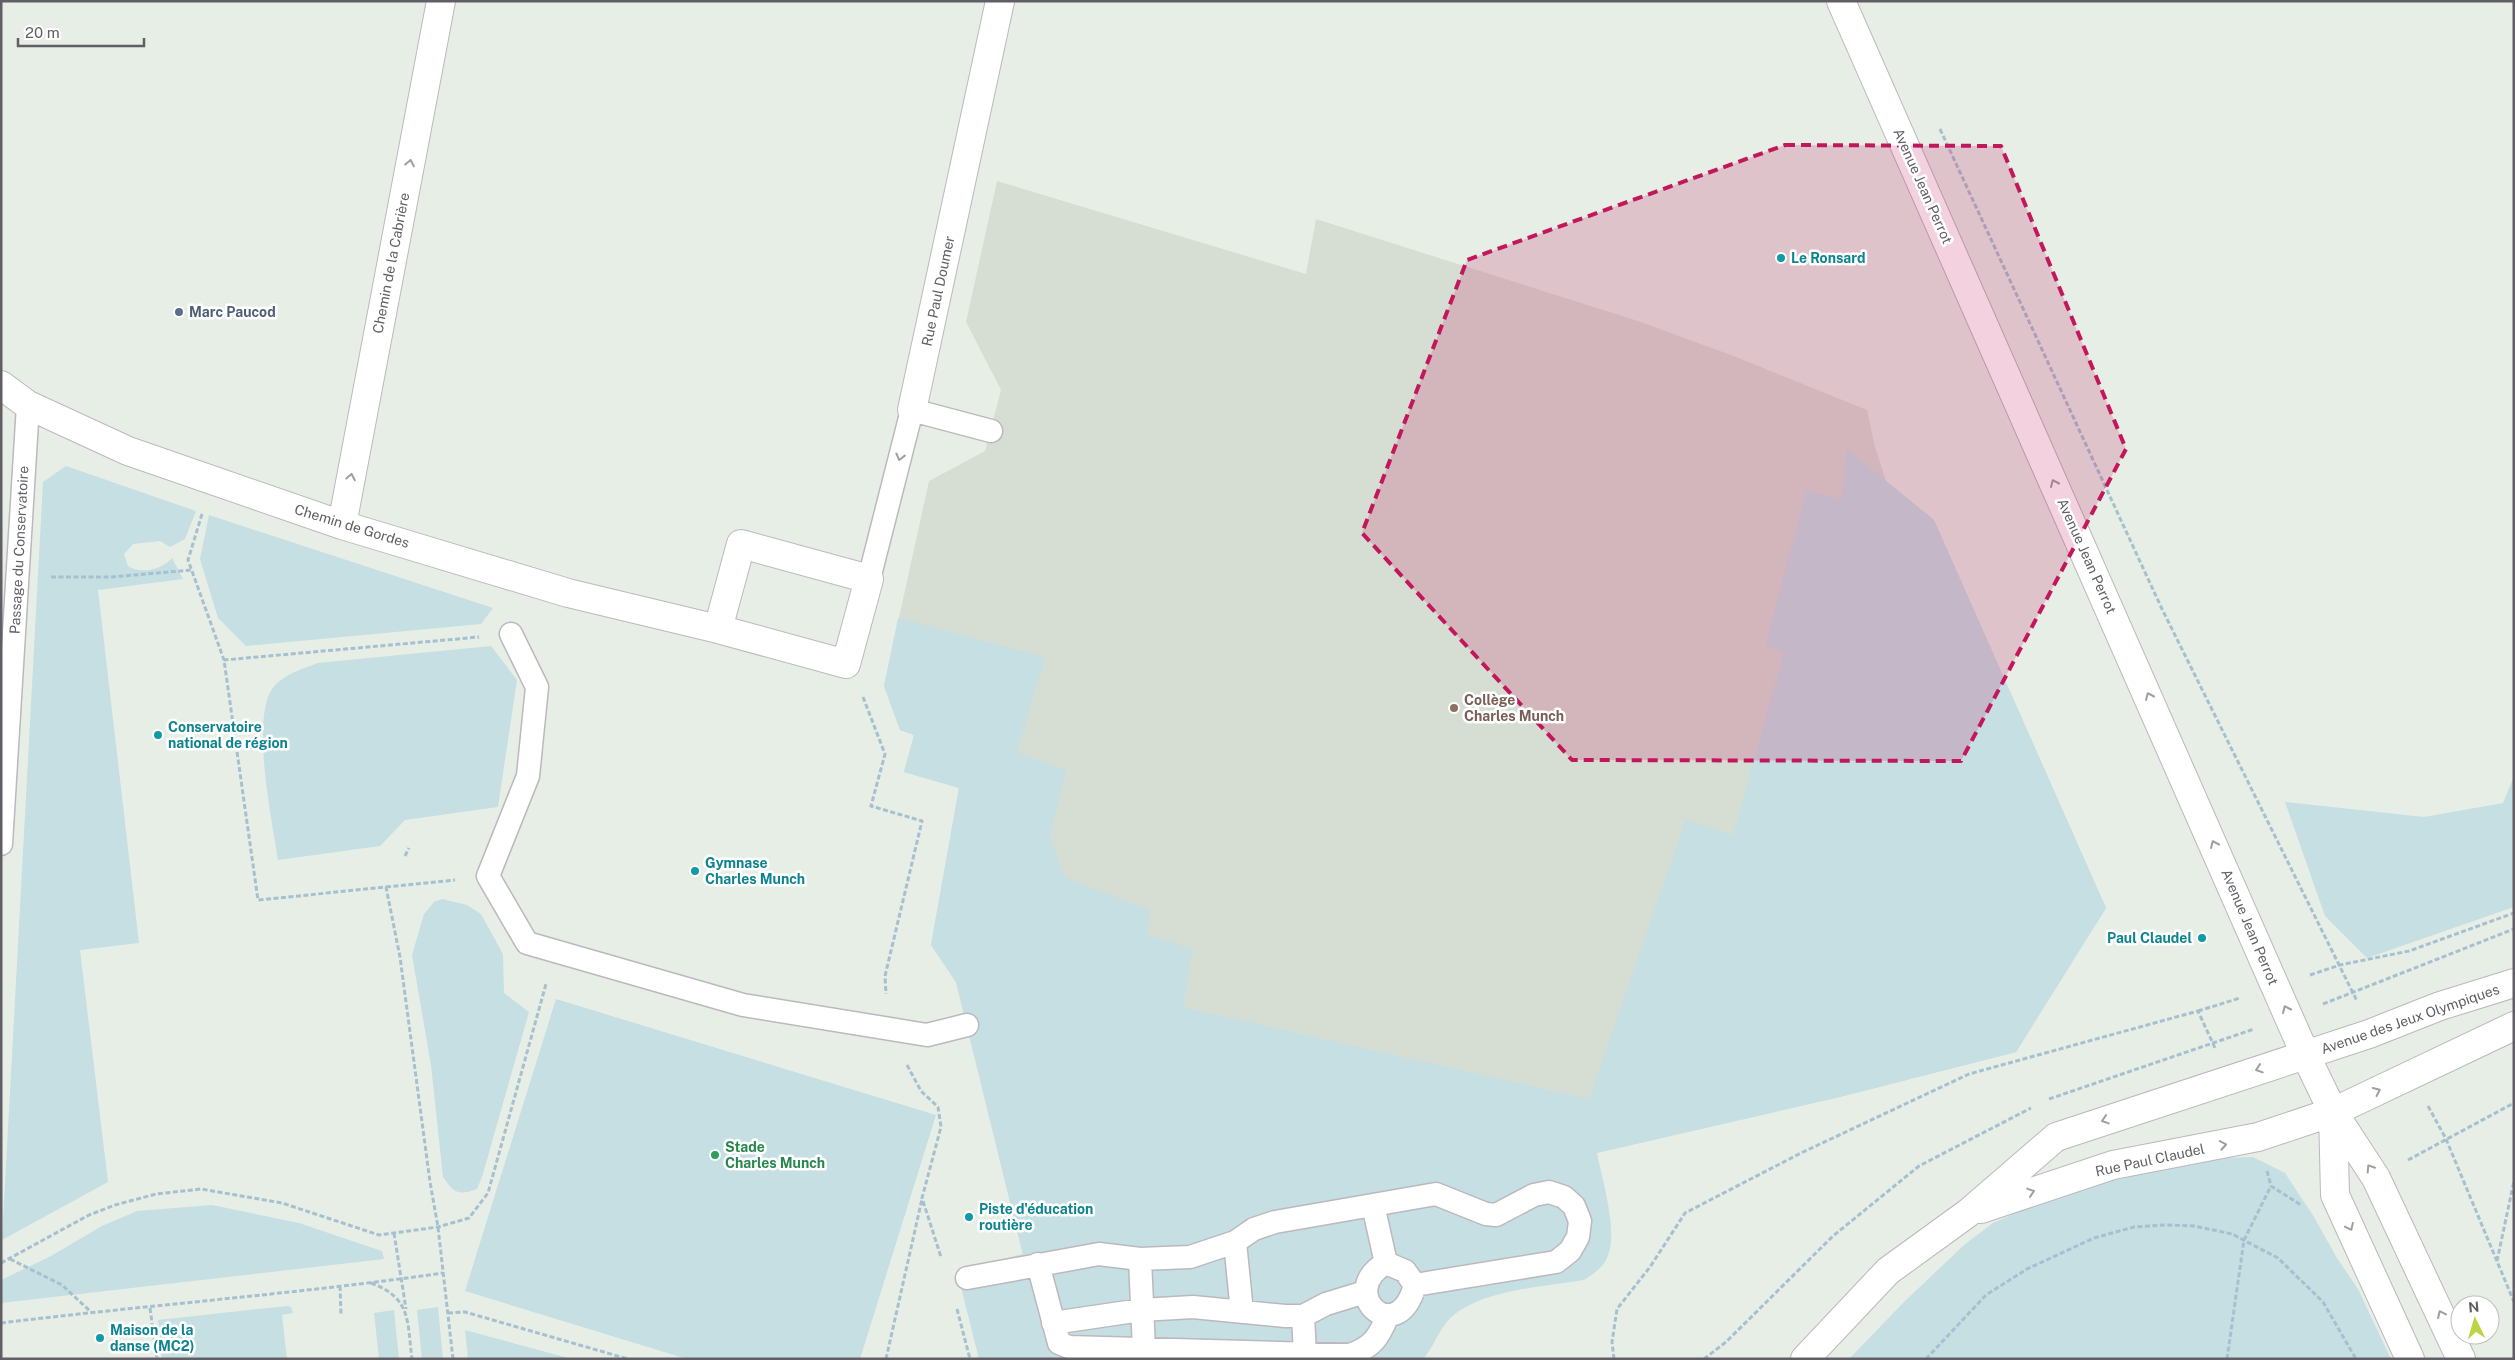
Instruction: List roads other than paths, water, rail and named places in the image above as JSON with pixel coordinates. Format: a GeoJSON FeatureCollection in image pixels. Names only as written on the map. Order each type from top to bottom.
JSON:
{"type":"FeatureCollection","features":[{"type":"Feature","properties":{"kind":"main road","name":"Chemin de la Cabrière"},"geometry":{"type":"LineString","coordinates":[[342,525],[441,1]]}},
{"type":"Feature","properties":{"kind":"main road","name":"Rue Paul Doumer"},"geometry":{"type":"LineString","coordinates":[[912,410],[1000,1]]}},
{"type":"Feature","properties":{"kind":"main road","name":"Avenue Jean Perrot"},"geometry":{"type":"LineString","coordinates":[[1841,1],[2305,1054],[2333,1112],[2376,1178],[2461,1359]]}},
{"type":"Feature","properties":{"kind":"main road","name":"Chemin de Gordes"},"geometry":{"type":"LineString","coordinates":[[1,385],[28,405],[128,451],[342,525],[568,593],[718,629],[846,664],[869,579]]}},
{"type":"Feature","properties":{"kind":"main road"},"geometry":{"type":"LineString","coordinates":[[718,629],[741,544],[869,579]]}},
{"type":"Feature","properties":{"kind":"main road","name":"Avenue des Jeux Olympiques"},"geometry":{"type":"LineString","coordinates":[[2305,1054],[2369,1034],[2440,1006],[2514,983]]}},
{"type":"Feature","properties":{"kind":"main road"},"geometry":{"type":"LineString","coordinates":[[2333,1112],[2514,1026]]}},
{"type":"Feature","properties":{"kind":"main road","name":"Rue Paul Claudel"},"geometry":{"type":"LineString","coordinates":[[1805,1359],[1888,1271],[1968,1213],[2056,1137],[2305,1054]]}},
{"type":"Feature","properties":{"kind":"main road","name":"Avenue Jean Perrot"},"geometry":{"type":"LineString","coordinates":[[2333,1112],[2335,1195],[2410,1359]]}},
{"type":"Feature","properties":{"kind":"main road","name":"Rue Paul Claudel"},"geometry":{"type":"LineString","coordinates":[[1968,1213],[2113,1165],[2258,1137],[2333,1112]]}},
{"type":"Feature","properties":{"kind":"lane","name":"Passage du Conservatoire"},"geometry":{"type":"LineString","coordinates":[[1,844],[28,405]]}},
{"type":"Feature","properties":{"kind":"lane"},"geometry":{"type":"LineString","coordinates":[[912,410],[991,431]]}},
{"type":"Feature","properties":{"kind":"lane","name":"Rue Paul Doumer"},"geometry":{"type":"LineString","coordinates":[[869,579],[912,410]]}},
{"type":"Feature","properties":{"kind":"lane"},"geometry":{"type":"LineString","coordinates":[[511,634],[537,686],[528,776],[488,876],[527,943],[743,1005],[927,1035],[967,1025]]}},
{"type":"Feature","properties":{"kind":"lane"},"geometry":{"type":"LineString","coordinates":[[967,1278],[1099,1254],[1140,1259],[1190,1257],[1235,1242],[1254,1230],[1275,1222],[1436,1194],[1486,1214],[1496,1215],[1534,1195],[1549,1192],[1564,1197],[1574,1206],[1580,1221],[1578,1237],[1570,1250],[1556,1262],[1415,1285]]}},
{"type":"Feature","properties":{"kind":"lane"},"geometry":{"type":"LineString","coordinates":[[1373,1205],[1386,1263]]}},
{"type":"Feature","properties":{"kind":"lane"},"geometry":{"type":"LineString","coordinates":[[1235,1242],[1242,1312]]}},
{"type":"Feature","properties":{"kind":"lane"},"geometry":{"type":"LineString","coordinates":[[1140,1259],[1144,1349]]}},
{"type":"Feature","properties":{"kind":"lane"},"geometry":{"type":"LineString","coordinates":[[1386,1263],[1405,1271],[1415,1285]]}},
{"type":"Feature","properties":{"kind":"lane"},"geometry":{"type":"LineString","coordinates":[[1386,1263],[1377,1268],[1367,1280],[1365,1292],[1371,1305],[1382,1314],[1395,1315],[1406,1308],[1415,1285]]}},
{"type":"Feature","properties":{"kind":"lane"},"geometry":{"type":"LineString","coordinates":[[1038,1264],[1053,1323],[1060,1342],[1069,1347],[1350,1355],[1367,1349],[1380,1333],[1388,1314]]}},
{"type":"Feature","properties":{"kind":"lane"},"geometry":{"type":"LineString","coordinates":[[1053,1323],[1141,1310],[1193,1307],[1302,1316],[1326,1304],[1365,1292]]}},
{"type":"Feature","properties":{"kind":"lane"},"geometry":{"type":"LineString","coordinates":[[1302,1316],[1305,1354]]}},
{"type":"Feature","properties":{"kind":"place","name":"Le Ronsard"},"geometry":{"type":"Point","coordinates":[1781,258]}},
{"type":"Feature","properties":{"kind":"place","name":"Marc Paucod"},"geometry":{"type":"Point","coordinates":[179,312]}},
{"type":"Feature","properties":{"kind":"place","name":"Collège Charles Munch"},"geometry":{"type":"Point","coordinates":[1454,708]}},
{"type":"Feature","properties":{"kind":"place","name":"Conservatoire national de région"},"geometry":{"type":"Point","coordinates":[158,735]}},
{"type":"Feature","properties":{"kind":"place","name":"Gymnase Charles Munch"},"geometry":{"type":"Point","coordinates":[695,871]}},
{"type":"Feature","properties":{"kind":"place","name":"Paul Claudel"},"geometry":{"type":"Point","coordinates":[2202,938]}},
{"type":"Feature","properties":{"kind":"place","name":"Stade Charles Munch"},"geometry":{"type":"Point","coordinates":[715,1155]}},
{"type":"Feature","properties":{"kind":"place","name":"Piste d'éducation routière"},"geometry":{"type":"Point","coordinates":[969,1217]}},
{"type":"Feature","properties":{"kind":"place","name":"Maison de la danse (MC2)"},"geometry":{"type":"Point","coordinates":[100,1338]}}]}
